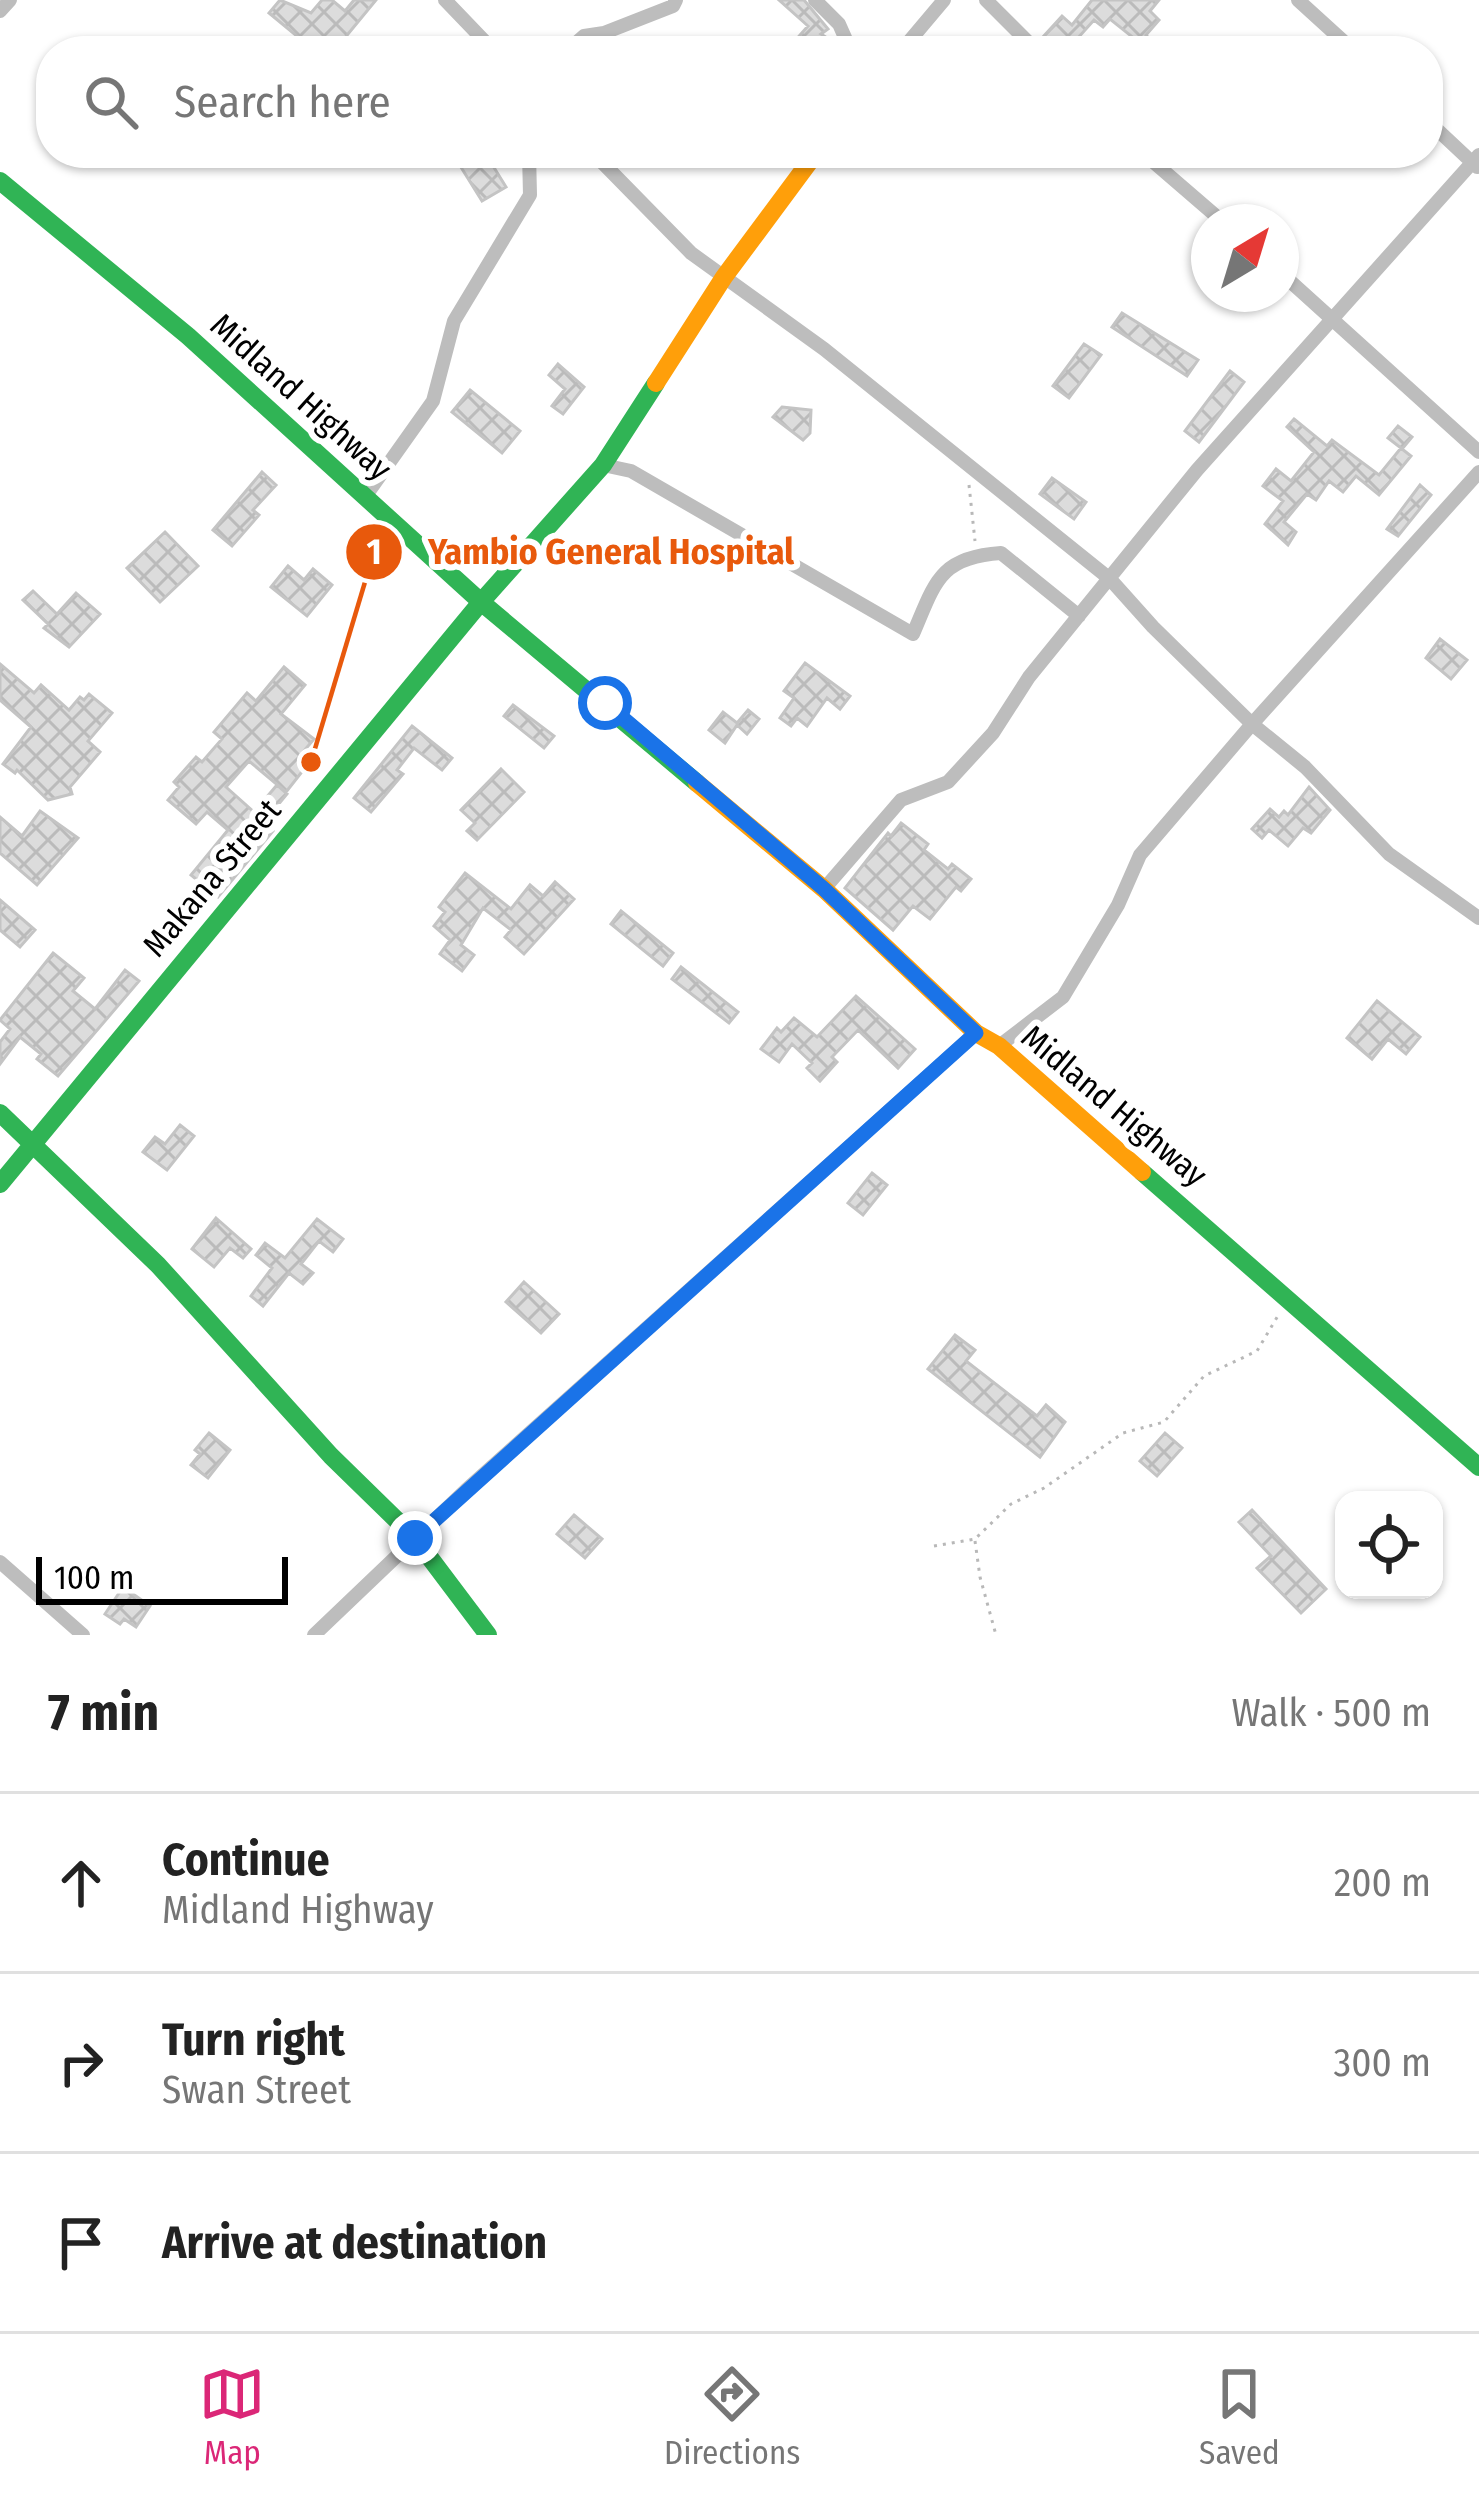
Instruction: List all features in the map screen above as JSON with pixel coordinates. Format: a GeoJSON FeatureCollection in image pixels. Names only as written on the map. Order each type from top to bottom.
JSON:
{"type":"FeatureCollection","features":[{"type":"Feature","properties":{"kind":"street"},"geometry":{"type":"LineString","coordinates":[[0,11],[10,0]]}},
{"type":"Feature","properties":{"kind":"street"},"geometry":{"type":"LineString","coordinates":[[445,0],[480,36]]}},
{"type":"Feature","properties":{"kind":"street"},"geometry":{"type":"LineString","coordinates":[[584,36],[673,6],[676,0]]}},
{"type":"Feature","properties":{"kind":"street"},"geometry":{"type":"LineString","coordinates":[[815,0],[844,36]]}},
{"type":"Feature","properties":{"kind":"street"},"geometry":{"type":"LineString","coordinates":[[914,36],[944,0]]}},
{"type":"Feature","properties":{"kind":"street"},"geometry":{"type":"LineString","coordinates":[[986,0],[1022,36]]}},
{"type":"Feature","properties":{"kind":"street"},"geometry":{"type":"LineString","coordinates":[[1298,0],[1338,36]]}},
{"type":"Feature","properties":{"kind":"street"},"geometry":{"type":"LineString","coordinates":[[824,889],[901,800],[948,782],[994,733],[1029,677],[1197,470],[1335,320],[1412,227],[1477,162],[1443,134]]}},
{"type":"Feature","properties":{"kind":"street"},"geometry":{"type":"LineString","coordinates":[[367,494],[433,401],[454,321],[530,195],[529,168]]}},
{"type":"Feature","properties":{"kind":"street"},"geometry":{"type":"LineString","coordinates":[[608,168],[691,253],[824,350],[1110,579],[1252,724],[1305,766],[1390,854],[1479,918]]}},
{"type":"Feature","properties":{"kind":"street","name":"Makana Street"},"geometry":{"type":"LineString","coordinates":[[0,1184],[481,602],[603,465],[724,277],[805,168]]}},
{"type":"Feature","properties":{"kind":"street"},"geometry":{"type":"LineString","coordinates":[[1160,168],[1201,204]]}},
{"type":"Feature","properties":{"kind":"street","name":"Midland Highway"},"geometry":{"type":"LineString","coordinates":[[0,181],[188,336],[481,602],[824,889],[976,1033],[999,1046],[1290,1297],[1479,1467]]}},
{"type":"Feature","properties":{"kind":"street"},"geometry":{"type":"LineString","coordinates":[[1299,289],[1479,452]]}},
{"type":"Feature","properties":{"kind":"street"},"geometry":{"type":"LineString","coordinates":[[603,465],[631,471],[913,634],[944,570],[977,555],[1001,554],[1079,616]]}},
{"type":"Feature","properties":{"kind":"street"},"geometry":{"type":"LineString","coordinates":[[999,1046],[1063,997],[1118,905],[1140,855],[1479,472]]}},
{"type":"Feature","properties":{"kind":"street"},"geometry":{"type":"LineString","coordinates":[[314,1635],[415,1538],[976,1033]]}},
{"type":"Feature","properties":{"kind":"street"},"geometry":{"type":"LineString","coordinates":[[0,1113],[158,1265],[331,1456],[415,1538],[488,1635]]}},
{"type":"Feature","properties":{"kind":"street"},"geometry":{"type":"LineString","coordinates":[[0,1562],[82,1635]]}},
{"type":"Feature","properties":{"kind":"path"},"geometry":{"type":"LineString","coordinates":[[970,466],[968,493],[977,555]]}},
{"type":"Feature","properties":{"kind":"path"},"geometry":{"type":"LineString","coordinates":[[934,1546],[975,1539],[1011,1504],[1044,1488],[1123,1433],[1164,1422],[1204,1376],[1257,1351],[1290,1297]]}},
{"type":"Feature","properties":{"kind":"path"},"geometry":{"type":"LineString","coordinates":[[975,1539],[996,1635]]}},
{"type":"Feature","properties":{"kind":"building"},"geometry":{"type":"Polygon","coordinates":[[[280,0],[311,13],[322,0],[332,0],[345,11],[354,0],[376,0],[346,36],[297,36],[269,13],[280,0]]]}},
{"type":"Feature","properties":{"kind":"building"},"geometry":{"type":"Polygon","coordinates":[[[779,0],[804,0],[828,29],[821,34],[824,36],[799,36],[808,26],[779,0]]]}},
{"type":"Feature","properties":{"kind":"building"},"geometry":{"type":"Polygon","coordinates":[[[1092,0],[1159,0],[1150,11],[1159,20],[1147,36],[1131,36],[1110,19],[1103,27],[1094,20],[1080,36],[1044,36],[1062,16],[1072,25],[1092,0]]]}},
{"type":"Feature","properties":{"kind":"building"},"geometry":{"type":"Polygon","coordinates":[[[461,168],[494,168],[506,187],[482,201],[461,168]]]}},
{"type":"Feature","properties":{"kind":"building"},"geometry":{"type":"Polygon","coordinates":[[[1122,313],[1198,360],[1187,376],[1112,327],[1122,313]]]}},
{"type":"Feature","properties":{"kind":"building"},"geometry":{"type":"Polygon","coordinates":[[[1084,344],[1101,355],[1069,398],[1053,386],[1084,344]]]}},
{"type":"Feature","properties":{"kind":"building"},"geometry":{"type":"Polygon","coordinates":[[[558,364],[584,387],[563,414],[552,406],[565,389],[549,375],[558,364]]]}},
{"type":"Feature","properties":{"kind":"building"},"geometry":{"type":"Polygon","coordinates":[[[1230,371],[1244,382],[1199,442],[1185,431],[1230,371]]]}},
{"type":"Feature","properties":{"kind":"building"},"geometry":{"type":"Polygon","coordinates":[[[470,390],[520,431],[502,453],[452,412],[470,390]]]}},
{"type":"Feature","properties":{"kind":"building"},"geometry":{"type":"Polygon","coordinates":[[[782,407],[811,410],[810,433],[803,440],[773,417],[782,407]]]}},
{"type":"Feature","properties":{"kind":"building"},"geometry":{"type":"Polygon","coordinates":[[[1294,419],[1327,446],[1332,440],[1379,475],[1401,448],[1388,438],[1398,426],[1412,437],[1402,449],[1411,456],[1379,495],[1356,476],[1343,492],[1329,481],[1316,500],[1307,494],[1284,522],[1296,532],[1288,545],[1265,524],[1283,501],[1263,486],[1276,469],[1291,481],[1314,452],[1287,427],[1294,419]]]}},
{"type":"Feature","properties":{"kind":"building"},"geometry":{"type":"Polygon","coordinates":[[[262,472],[276,485],[253,510],[259,515],[232,546],[213,530],[262,472]]]}},
{"type":"Feature","properties":{"kind":"building"},"geometry":{"type":"Polygon","coordinates":[[[1052,478],[1086,502],[1074,519],[1040,494],[1052,478]]]}},
{"type":"Feature","properties":{"kind":"building"},"geometry":{"type":"Polygon","coordinates":[[[1420,485],[1431,495],[1398,536],[1387,529],[1420,485]]]}},
{"type":"Feature","properties":{"kind":"building"},"geometry":{"type":"Polygon","coordinates":[[[165,532],[198,566],[160,602],[127,568],[165,532]]]}},
{"type":"Feature","properties":{"kind":"building"},"geometry":{"type":"Polygon","coordinates":[[[288,566],[304,580],[313,569],[332,585],[307,616],[271,587],[288,566]]]}},
{"type":"Feature","properties":{"kind":"building"},"geometry":{"type":"Polygon","coordinates":[[[33,591],[57,614],[76,593],[100,614],[69,647],[44,628],[48,624],[23,600],[33,591]]]}},
{"type":"Feature","properties":{"kind":"building"},"geometry":{"type":"Polygon","coordinates":[[[1440,639],[1467,660],[1451,679],[1426,658],[1440,639]]]}},
{"type":"Feature","properties":{"kind":"building"},"geometry":{"type":"Polygon","coordinates":[[[805,663],[850,696],[840,709],[827,698],[807,726],[797,718],[791,726],[780,718],[794,698],[784,691],[805,663]]]}},
{"type":"Feature","properties":{"kind":"building"},"geometry":{"type":"Polygon","coordinates":[[[0,664],[34,693],[41,685],[69,710],[89,694],[112,713],[88,741],[100,752],[70,787],[72,794],[48,800],[17,770],[3,764],[31,727],[0,700],[0,664]]]}},
{"type":"Feature","properties":{"kind":"building"},"geometry":{"type":"Polygon","coordinates":[[[284,667],[305,685],[281,714],[314,739],[303,752],[312,759],[286,792],[249,761],[226,787],[254,812],[277,785],[287,794],[263,823],[273,831],[218,897],[191,875],[228,830],[207,812],[196,824],[168,800],[179,787],[174,782],[196,757],[202,762],[222,739],[214,732],[247,693],[256,701],[284,667]]]}},
{"type":"Feature","properties":{"kind":"building"},"geometry":{"type":"Polygon","coordinates":[[[513,705],[554,736],[544,748],[504,716],[513,705]]]}},
{"type":"Feature","properties":{"kind":"building"},"geometry":{"type":"Polygon","coordinates":[[[748,710],[759,719],[747,734],[737,725],[725,743],[709,730],[723,712],[737,723],[748,710]]]}},
{"type":"Feature","properties":{"kind":"building"},"geometry":{"type":"Polygon","coordinates":[[[412,726],[452,758],[442,770],[414,748],[397,770],[403,774],[371,812],[354,798],[412,726]]]}},
{"type":"Feature","properties":{"kind":"building"},"geometry":{"type":"Polygon","coordinates":[[[501,769],[524,792],[477,840],[467,831],[475,823],[461,810],[501,769]]]}},
{"type":"Feature","properties":{"kind":"building"},"geometry":{"type":"Polygon","coordinates":[[[1309,787],[1330,810],[1311,833],[1303,828],[1288,846],[1269,830],[1262,838],[1252,829],[1270,809],[1279,817],[1284,811],[1288,815],[1309,787]]]}},
{"type":"Feature","properties":{"kind":"building"},"geometry":{"type":"Polygon","coordinates":[[[40,811],[78,838],[37,885],[0,853],[0,817],[22,836],[40,811]]]}},
{"type":"Feature","properties":{"kind":"building"},"geometry":{"type":"Polygon","coordinates":[[[901,823],[928,844],[924,850],[971,879],[961,891],[956,887],[930,919],[913,906],[893,930],[845,888],[901,823]]]}},
{"type":"Feature","properties":{"kind":"building"},"geometry":{"type":"Polygon","coordinates":[[[465,873],[511,909],[530,885],[543,896],[555,882],[574,899],[524,954],[505,937],[511,930],[483,908],[461,945],[474,955],[462,971],[440,954],[450,940],[434,926],[445,912],[439,907],[465,873]]]}},
{"type":"Feature","properties":{"kind":"building"},"geometry":{"type":"Polygon","coordinates":[[[0,900],[35,930],[20,947],[0,930],[0,900]]]}},
{"type":"Feature","properties":{"kind":"building"},"geometry":{"type":"Polygon","coordinates":[[[621,911],[673,953],[663,966],[611,924],[621,911]]]}},
{"type":"Feature","properties":{"kind":"building"},"geometry":{"type":"Polygon","coordinates":[[[53,953],[84,978],[73,991],[95,1009],[125,970],[139,981],[58,1076],[20,1037],[0,1064],[0,1042],[10,1029],[0,1020],[53,953]]]}},
{"type":"Feature","properties":{"kind":"building"},"geometry":{"type":"Polygon","coordinates":[[[681,967],[738,1012],[729,1023],[672,979],[681,967]]]}},
{"type":"Feature","properties":{"kind":"building"},"geometry":{"type":"Polygon","coordinates":[[[856,996],[915,1049],[898,1068],[858,1030],[832,1057],[837,1062],[820,1081],[807,1068],[812,1063],[792,1044],[779,1062],[761,1049],[777,1028],[781,1032],[794,1018],[817,1037],[856,996]]]}},
{"type":"Feature","properties":{"kind":"building"},"geometry":{"type":"Polygon","coordinates":[[[1377,1001],[1420,1037],[1406,1054],[1388,1039],[1372,1059],[1347,1038],[1377,1001]]]}},
{"type":"Feature","properties":{"kind":"building"},"geometry":{"type":"Polygon","coordinates":[[[180,1125],[194,1136],[167,1170],[143,1152],[155,1137],[165,1144],[180,1125]]]}},
{"type":"Feature","properties":{"kind":"building"},"geometry":{"type":"Polygon","coordinates":[[[872,1173],[887,1185],[863,1215],[848,1203],[872,1173]]]}},
{"type":"Feature","properties":{"kind":"building"},"geometry":{"type":"Polygon","coordinates":[[[216,1218],[251,1249],[243,1258],[230,1248],[214,1267],[192,1249],[216,1218]]]}},
{"type":"Feature","properties":{"kind":"building"},"geometry":{"type":"Polygon","coordinates":[[[317,1219],[343,1239],[333,1252],[319,1241],[301,1264],[313,1273],[303,1284],[289,1273],[263,1306],[251,1296],[272,1268],[256,1255],[265,1243],[285,1258],[317,1219]]]}},
{"type":"Feature","properties":{"kind":"building"},"geometry":{"type":"Polygon","coordinates":[[[524,1282],[559,1314],[541,1333],[506,1302],[524,1282]]]}},
{"type":"Feature","properties":{"kind":"building"},"geometry":{"type":"Polygon","coordinates":[[[955,1335],[975,1350],[966,1361],[1037,1416],[1046,1405],[1065,1422],[1040,1457],[928,1369],[955,1335]]]}},
{"type":"Feature","properties":{"kind":"building"},"geometry":{"type":"Polygon","coordinates":[[[209,1433],[230,1450],[208,1478],[191,1465],[200,1454],[195,1450],[209,1433]]]}},
{"type":"Feature","properties":{"kind":"building"},"geometry":{"type":"Polygon","coordinates":[[[1165,1433],[1182,1448],[1157,1476],[1140,1461],[1165,1433]]]}},
{"type":"Feature","properties":{"kind":"building"},"geometry":{"type":"Polygon","coordinates":[[[1252,1510],[1326,1589],[1301,1613],[1257,1568],[1271,1556],[1239,1522],[1252,1510]]]}},
{"type":"Feature","properties":{"kind":"building"},"geometry":{"type":"Polygon","coordinates":[[[574,1515],[602,1539],[585,1558],[557,1534],[574,1515]]]}},
{"type":"Feature","properties":{"kind":"building"},"geometry":{"type":"Polygon","coordinates":[[[123,1587],[150,1606],[136,1627],[105,1614],[123,1587]]]}},
{"type":"Feature","properties":{"kind":"traffic: fast"},"geometry":{"type":"LineString","coordinates":[[0,181],[188,336],[481,602],[697,783]]}},
{"type":"Feature","properties":{"kind":"traffic: fast"},"geometry":{"type":"LineString","coordinates":[[0,1184],[481,602],[603,465],[656,383]]}},
{"type":"Feature","properties":{"kind":"traffic: fast"},"geometry":{"type":"LineString","coordinates":[[0,1113],[158,1265],[331,1456],[415,1538],[488,1635]]}},
{"type":"Feature","properties":{"kind":"traffic: fast"},"geometry":{"type":"LineString","coordinates":[[1142,1172],[1479,1467]]}},
{"type":"Feature","properties":{"kind":"traffic: slow"},"geometry":{"type":"LineString","coordinates":[[656,383],[724,277],[805,168]]}},
{"type":"Feature","properties":{"kind":"traffic: slow"},"geometry":{"type":"LineString","coordinates":[[697,783],[824,889],[976,1033],[999,1046],[1142,1172]]}},
{"type":"Feature","properties":{"kind":"place","name":"Yambio General Hospital"},"geometry":{"type":"Point","coordinates":[311,762]}},
{"type":"Feature","properties":{"kind":"route"},"geometry":{"type":"LineString","coordinates":[[415,1538],[976,1033],[824,889],[605,703]]}}]}
